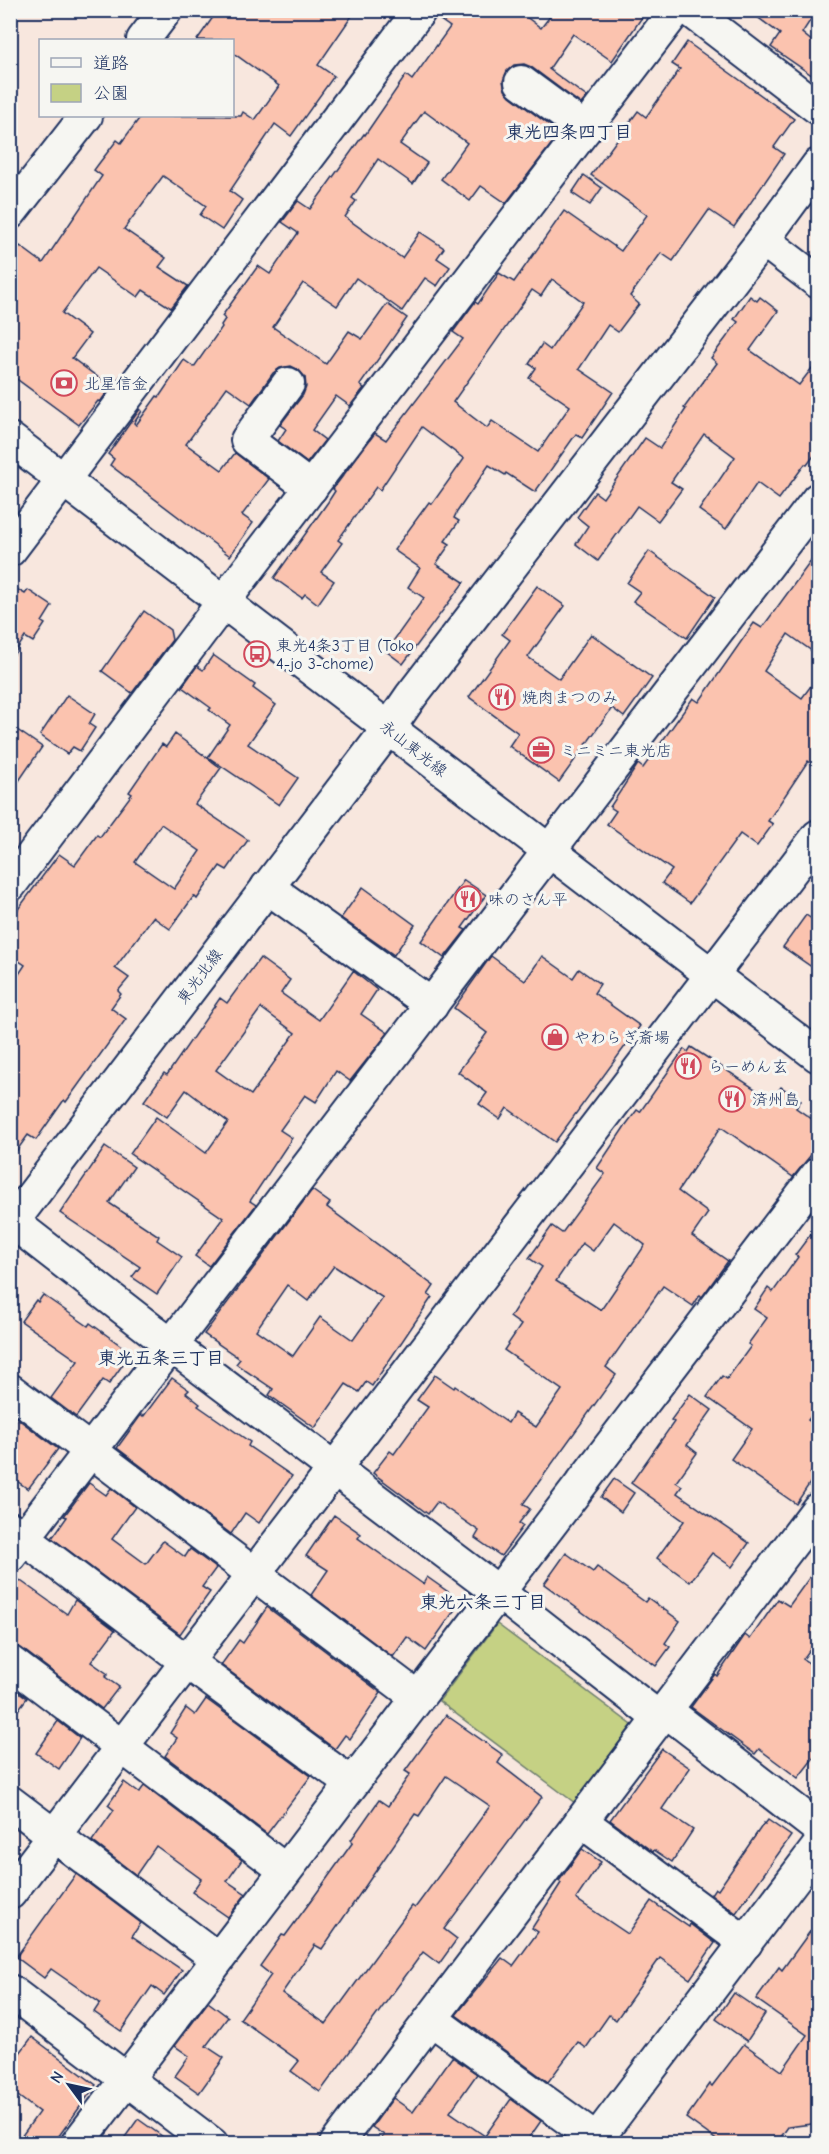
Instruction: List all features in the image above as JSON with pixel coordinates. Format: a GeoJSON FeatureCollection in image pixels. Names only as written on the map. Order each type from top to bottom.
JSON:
{"type":"FeatureCollection","features":[{"type":"Feature","properties":{"kind":"street"},"geometry":{"type":"LineString","coordinates":[[144,39],[166,10]]}},
{"type":"Feature","properties":{"kind":"street"},"geometry":{"type":"LineString","coordinates":[[10,550],[420,10]]}},
{"type":"Feature","properties":{"kind":"street"},"geometry":{"type":"LineString","coordinates":[[10,885],[676,10]]}},
{"type":"Feature","properties":{"kind":"street"},"geometry":{"type":"LineString","coordinates":[[690,10],[819,108]]}},
{"type":"Feature","properties":{"kind":"street"},"geometry":{"type":"LineString","coordinates":[[521,82],[585,129]]}},
{"type":"Feature","properties":{"kind":"street"},"geometry":{"type":"LineString","coordinates":[[10,213],[85,117]]}},
{"type":"Feature","properties":{"kind":"street","name":"東光北線"},"geometry":{"type":"LineString","coordinates":[[11,1223],[389,728],[411,696],[764,240],[819,165]]}},
{"type":"Feature","properties":{"kind":"street"},"geometry":{"type":"LineString","coordinates":[[764,240],[819,282]]}},
{"type":"Feature","properties":{"kind":"street"},"geometry":{"type":"LineString","coordinates":[[288,384],[247,440],[311,488]]}},
{"type":"Feature","properties":{"kind":"street","name":"永山東光線"},"geometry":{"type":"LineString","coordinates":[[10,440],[225,601],[549,852],[819,1056]]}},
{"type":"Feature","properties":{"kind":"street"},"geometry":{"type":"LineString","coordinates":[[351,1783],[187,1662],[15,1541],[91,1451],[819,499]]}},
{"type":"Feature","properties":{"kind":"street"},"geometry":{"type":"LineString","coordinates":[[10,1893],[819,836]]}},
{"type":"Feature","properties":{"kind":"street"},"geometry":{"type":"LineString","coordinates":[[267,887],[432,1005]]}},
{"type":"Feature","properties":{"kind":"street"},"geometry":{"type":"LineString","coordinates":[[77,2144],[217,1958],[819,1174]]}},
{"type":"Feature","properties":{"kind":"street"},"geometry":{"type":"LineString","coordinates":[[11,1223],[498,1592],[819,1828]]}},
{"type":"Feature","properties":{"kind":"street"},"geometry":{"type":"LineString","coordinates":[[10,1390],[417,1697]]}},
{"type":"Feature","properties":{"kind":"street"},"geometry":{"type":"LineString","coordinates":[[336,2144],[819,1509]]}},
{"type":"Feature","properties":{"kind":"street"},"geometry":{"type":"LineString","coordinates":[[10,1662],[285,1870]]}},
{"type":"Feature","properties":{"kind":"street"},"geometry":{"type":"LineString","coordinates":[[10,1802],[217,1958]]}},
{"type":"Feature","properties":{"kind":"street"},"geometry":{"type":"LineString","coordinates":[[581,1821],[746,1943]]}},
{"type":"Feature","properties":{"kind":"street"},"geometry":{"type":"LineString","coordinates":[[430,2019],[594,2141],[819,1847]]}},
{"type":"Feature","properties":{"kind":"street"},"geometry":{"type":"LineString","coordinates":[[10,1991],[212,2144]]}},
{"type":"Feature","properties":{"kind":"green space"},"geometry":{"type":"Polygon","coordinates":[[[497,1624],[632,1725],[575,1803],[439,1701],[497,1624]]]}},
{"type":"Feature","properties":{"kind":"building"},"geometry":{"type":"Polygon","coordinates":[[[218,10],[356,10],[318,65],[334,76],[291,136],[275,124],[230,191],[242,200],[222,230],[200,215],[206,206],[163,176],[124,229],[166,258],[159,267],[188,286],[171,308],[143,290],[138,297],[96,268],[62,313],[90,334],[72,358],[111,387],[79,425],[10,374],[10,259],[20,246],[43,263],[102,176],[94,170],[117,140],[121,143],[140,117],[234,117],[241,116],[243,112],[255,120],[279,86],[234,53],[234,39],[198,39],[218,10]]]}},
{"type":"Feature","properties":{"kind":"building"},"geometry":{"type":"Polygon","coordinates":[[[438,10],[517,10],[541,28],[555,10],[647,10],[612,61],[573,34],[549,69],[587,97],[581,104],[531,67],[524,64],[514,65],[507,71],[503,81],[505,90],[510,96],[560,133],[506,203],[481,186],[470,201],[441,179],[467,143],[424,111],[400,144],[427,163],[413,184],[378,159],[352,198],[356,201],[345,217],[402,258],[420,232],[444,248],[437,258],[450,267],[437,286],[425,278],[402,311],[356,278],[337,306],[303,283],[273,327],[326,364],[349,331],[362,339],[387,304],[407,318],[360,385],[364,388],[350,406],[336,396],[312,430],[325,440],[307,463],[278,441],[286,429],[280,425],[303,395],[306,387],[305,377],[299,370],[291,366],[280,368],[273,373],[251,404],[227,387],[186,444],[222,470],[235,453],[269,479],[242,515],[253,523],[230,556],[110,465],[114,459],[108,454],[140,409],[142,411],[134,423],[136,425],[157,396],[159,397],[184,360],[194,367],[222,327],[225,319],[222,316],[258,266],[270,274],[298,233],[282,222],[298,201],[310,209],[406,75],[412,80],[450,27],[436,17],[438,10]]]}},
{"type":"Feature","properties":{"kind":"building"},"geometry":{"type":"Polygon","coordinates":[[[748,10],[817,10],[802,33],[819,47],[819,80],[771,47],[780,34],[748,10]]]}},
{"type":"Feature","properties":{"kind":"building"},"geometry":{"type":"Polygon","coordinates":[[[687,42],[794,119],[774,147],[784,154],[734,227],[709,210],[673,261],[661,253],[630,296],[639,304],[618,332],[608,325],[579,369],[613,392],[582,438],[576,434],[535,492],[489,465],[457,512],[454,518],[459,521],[445,541],[450,544],[436,564],[464,582],[403,664],[386,651],[424,598],[408,587],[420,568],[394,550],[429,502],[432,504],[464,459],[422,427],[380,490],[376,487],[338,540],[342,543],[321,572],[334,581],[318,604],[305,594],[302,598],[274,578],[328,502],[335,491],[333,489],[375,433],[386,440],[463,339],[453,332],[475,302],[478,304],[499,273],[514,282],[564,211],[621,251],[647,215],[591,175],[638,111],[646,117],[680,69],[672,64],[687,42]],[[552,279],[541,296],[532,290],[453,402],[487,428],[492,421],[538,452],[570,406],[529,378],[536,368],[529,364],[542,344],[550,350],[583,302],[552,279]]]}},
{"type":"Feature","properties":{"kind":"building"},"geometry":{"type":"Polygon","coordinates":[[[584,175],[602,188],[590,205],[572,193],[584,175]]]}},
{"type":"Feature","properties":{"kind":"building"},"geometry":{"type":"Polygon","coordinates":[[[750,296],[757,301],[760,297],[778,311],[750,350],[799,385],[819,359],[819,449],[779,499],[757,483],[726,529],[699,510],[735,457],[704,434],[671,482],[682,489],[658,521],[637,506],[598,561],[576,544],[588,526],[577,517],[595,492],[603,498],[645,438],[660,448],[686,409],[684,408],[717,363],[711,358],[738,322],[734,319],[750,296]]]}},
{"type":"Feature","properties":{"kind":"building"},"geometry":{"type":"Polygon","coordinates":[[[819,550],[819,656],[788,634],[764,671],[802,698],[819,675],[819,768],[808,761],[768,821],[773,824],[757,846],[740,834],[690,903],[662,883],[672,870],[607,824],[616,811],[610,807],[638,764],[643,768],[693,698],[699,702],[754,623],[762,628],[819,550]]]}},
{"type":"Feature","properties":{"kind":"building"},"geometry":{"type":"Polygon","coordinates":[[[649,551],[715,597],[687,638],[633,601],[640,592],[627,583],[649,551]]]}},
{"type":"Feature","properties":{"kind":"building"},"geometry":{"type":"Polygon","coordinates":[[[10,585],[25,594],[28,590],[52,606],[42,622],[45,624],[33,642],[25,637],[10,660],[10,585]]]}},
{"type":"Feature","properties":{"kind":"building"},"geometry":{"type":"Polygon","coordinates":[[[537,586],[565,606],[528,657],[559,679],[591,634],[652,678],[624,717],[612,708],[559,782],[509,746],[518,733],[469,697],[510,640],[502,634],[537,586]]]}},
{"type":"Feature","properties":{"kind":"building"},"geometry":{"type":"Polygon","coordinates":[[[144,611],[170,630],[172,640],[132,693],[102,671],[144,611]]]}},
{"type":"Feature","properties":{"kind":"building"},"geometry":{"type":"Polygon","coordinates":[[[213,655],[255,685],[253,688],[276,705],[248,744],[298,778],[279,805],[208,757],[230,725],[182,687],[197,666],[203,670],[213,655]]]}},
{"type":"Feature","properties":{"kind":"building"},"geometry":{"type":"Polygon","coordinates":[[[67,695],[95,714],[89,724],[95,728],[80,751],[73,747],[67,754],[40,735],[67,695]]]}},
{"type":"Feature","properties":{"kind":"building"},"geometry":{"type":"Polygon","coordinates":[[[10,725],[42,747],[10,794],[10,725]]]}},
{"type":"Feature","properties":{"kind":"building"},"geometry":{"type":"Polygon","coordinates":[[[175,734],[221,768],[195,804],[248,840],[227,870],[220,866],[197,899],[194,896],[170,929],[153,917],[115,968],[129,978],[118,991],[121,994],[111,1008],[126,1019],[36,1140],[28,1135],[10,1160],[11,986],[25,965],[10,955],[10,920],[59,854],[75,865],[97,835],[100,837],[132,794],[129,792],[162,744],[166,747],[175,734]],[[161,824],[135,862],[174,889],[200,851],[161,824]]]}},
{"type":"Feature","properties":{"kind":"building"},"geometry":{"type":"Polygon","coordinates":[[[464,880],[486,895],[462,928],[466,930],[444,958],[421,941],[464,880]]]}},
{"type":"Feature","properties":{"kind":"building"},"geometry":{"type":"Polygon","coordinates":[[[363,887],[415,925],[394,955],[341,918],[363,887]]]}},
{"type":"Feature","properties":{"kind":"building"},"geometry":{"type":"Polygon","coordinates":[[[806,915],[819,924],[819,972],[783,947],[806,915]]]}},
{"type":"Feature","properties":{"kind":"building"},"geometry":{"type":"Polygon","coordinates":[[[491,956],[525,981],[542,956],[573,978],[579,969],[600,984],[594,993],[640,1026],[555,1142],[507,1108],[500,1119],[479,1104],[487,1093],[458,1072],[487,1033],[454,1008],[491,956]]]}},
{"type":"Feature","properties":{"kind":"building"},"geometry":{"type":"Polygon","coordinates":[[[260,958],[290,980],[281,993],[319,1020],[353,971],[377,990],[361,1014],[388,1033],[350,1081],[336,1071],[316,1102],[305,1095],[280,1130],[292,1138],[250,1201],[256,1205],[209,1266],[195,1256],[223,1218],[130,1154],[156,1117],[206,1153],[228,1122],[186,1090],[167,1117],[144,1101],[164,1073],[167,1075],[220,998],[227,1003],[260,958]],[[261,1008],[216,1070],[251,1095],[295,1033],[261,1008]]]}},
{"type":"Feature","properties":{"kind":"building"},"geometry":{"type":"Polygon","coordinates":[[[691,1047],[772,1100],[781,1087],[801,1100],[796,1108],[819,1124],[819,1145],[793,1177],[721,1127],[678,1191],[708,1213],[692,1236],[728,1261],[693,1306],[663,1286],[606,1367],[616,1375],[523,1504],[530,1509],[519,1523],[523,1526],[501,1556],[475,1538],[479,1531],[437,1502],[428,1514],[373,1473],[390,1451],[394,1454],[428,1407],[417,1400],[435,1375],[508,1423],[514,1413],[536,1427],[562,1390],[504,1350],[521,1325],[510,1317],[542,1267],[529,1258],[552,1226],[562,1233],[605,1174],[597,1168],[625,1126],[637,1110],[640,1112],[684,1049],[688,1052],[691,1047]],[[614,1222],[593,1251],[582,1243],[556,1281],[601,1310],[645,1245],[614,1222]]]}},
{"type":"Feature","properties":{"kind":"building"},"geometry":{"type":"Polygon","coordinates":[[[105,1147],[134,1167],[109,1203],[159,1236],[157,1240],[182,1257],[157,1294],[132,1277],[140,1267],[60,1213],[105,1147]]]}},
{"type":"Feature","properties":{"kind":"building"},"geometry":{"type":"Polygon","coordinates":[[[312,1190],[330,1203],[327,1207],[434,1286],[428,1295],[432,1297],[372,1386],[366,1382],[359,1392],[346,1384],[315,1428],[269,1395],[273,1389],[236,1364],[240,1359],[204,1334],[312,1190]],[[334,1266],[308,1301],[287,1285],[256,1330],[293,1356],[320,1317],[353,1340],[383,1298],[334,1266]]]}},
{"type":"Feature","properties":{"kind":"building"},"geometry":{"type":"Polygon","coordinates":[[[819,1223],[819,1406],[808,1420],[819,1427],[819,1461],[810,1474],[814,1477],[796,1504],[731,1459],[752,1429],[707,1397],[722,1376],[727,1379],[751,1346],[748,1344],[767,1318],[754,1309],[768,1288],[773,1292],[798,1257],[795,1255],[819,1223]]]}},
{"type":"Feature","properties":{"kind":"building"},"geometry":{"type":"Polygon","coordinates":[[[43,1295],[88,1326],[90,1323],[131,1353],[109,1384],[103,1380],[76,1417],[51,1398],[78,1361],[21,1321],[36,1300],[38,1302],[43,1295]]]}},
{"type":"Feature","properties":{"kind":"building"},"geometry":{"type":"Polygon","coordinates":[[[172,1378],[189,1390],[186,1393],[200,1404],[198,1406],[250,1442],[248,1446],[292,1476],[259,1523],[245,1513],[231,1534],[117,1448],[172,1378]]]}},
{"type":"Feature","properties":{"kind":"building"},"geometry":{"type":"Polygon","coordinates":[[[690,1394],[712,1410],[687,1445],[697,1453],[676,1482],[682,1486],[677,1493],[749,1543],[732,1567],[712,1553],[690,1582],[657,1558],[684,1521],[631,1483],[674,1422],[671,1420],[690,1394]]]}},
{"type":"Feature","properties":{"kind":"building"},"geometry":{"type":"Polygon","coordinates":[[[10,1413],[58,1449],[28,1489],[10,1476],[10,1413]]]}},
{"type":"Feature","properties":{"kind":"building"},"geometry":{"type":"Polygon","coordinates":[[[614,1479],[634,1493],[621,1512],[601,1497],[614,1479]]]}},
{"type":"Feature","properties":{"kind":"building"},"geometry":{"type":"Polygon","coordinates":[[[89,1483],[106,1495],[111,1488],[135,1507],[112,1539],[146,1564],[163,1541],[185,1557],[190,1549],[216,1568],[202,1587],[210,1592],[180,1634],[52,1538],[67,1517],[64,1516],[89,1483]]]}},
{"type":"Feature","properties":{"kind":"building"},"geometry":{"type":"Polygon","coordinates":[[[334,1515],[361,1534],[358,1538],[423,1584],[427,1577],[461,1601],[426,1651],[407,1637],[393,1657],[311,1595],[328,1570],[306,1556],[334,1515]]]}},
{"type":"Feature","properties":{"kind":"building"},"geometry":{"type":"Polygon","coordinates":[[[566,1553],[593,1572],[597,1567],[645,1602],[648,1598],[680,1621],[665,1643],[670,1647],[656,1666],[544,1584],[566,1553]]]}},
{"type":"Feature","properties":{"kind":"building"},"geometry":{"type":"Polygon","coordinates":[[[819,1564],[819,1637],[803,1659],[819,1670],[819,1751],[798,1778],[759,1749],[755,1754],[691,1707],[715,1674],[717,1676],[745,1635],[750,1639],[778,1599],[789,1606],[819,1564]]]}},
{"type":"Feature","properties":{"kind":"building"},"geometry":{"type":"Polygon","coordinates":[[[18,1579],[67,1614],[75,1600],[115,1630],[91,1662],[108,1674],[105,1677],[119,1687],[102,1709],[21,1648],[10,1644],[10,1589],[18,1579]]]}},
{"type":"Feature","properties":{"kind":"building"},"geometry":{"type":"Polygon","coordinates":[[[267,1607],[381,1693],[350,1739],[345,1735],[335,1749],[221,1665],[239,1640],[243,1643],[267,1607]]]}},
{"type":"Feature","properties":{"kind":"building"},"geometry":{"type":"Polygon","coordinates":[[[10,1685],[27,1698],[10,1721],[10,1685]]]}},
{"type":"Feature","properties":{"kind":"building"},"geometry":{"type":"Polygon","coordinates":[[[206,1699],[311,1776],[267,1834],[165,1756],[177,1738],[170,1733],[186,1708],[195,1715],[206,1699]]]}},
{"type":"Feature","properties":{"kind":"building"},"geometry":{"type":"Polygon","coordinates":[[[446,1715],[503,1755],[498,1763],[542,1797],[444,1929],[457,1939],[439,1964],[423,1952],[320,2092],[291,2071],[299,2061],[240,2019],[271,1975],[260,1966],[313,1898],[353,1842],[351,1840],[379,1800],[388,1806],[410,1774],[405,1771],[446,1715]],[[446,1776],[419,1816],[415,1814],[322,1949],[315,1945],[282,1993],[326,2024],[412,1906],[415,1908],[490,1806],[446,1776]]]}},
{"type":"Feature","properties":{"kind":"building"},"geometry":{"type":"Polygon","coordinates":[[[58,1721],[80,1738],[59,1769],[36,1753],[58,1721]]]}},
{"type":"Feature","properties":{"kind":"building"},"geometry":{"type":"Polygon","coordinates":[[[662,1749],[690,1768],[662,1809],[693,1830],[672,1862],[654,1850],[653,1852],[610,1820],[662,1749]]]}},
{"type":"Feature","properties":{"kind":"building"},"geometry":{"type":"Polygon","coordinates":[[[124,1782],[139,1793],[144,1786],[242,1860],[227,1881],[246,1894],[228,1917],[192,1892],[201,1879],[156,1846],[136,1875],[92,1841],[114,1810],[108,1805],[124,1782]]]}},
{"type":"Feature","properties":{"kind":"building"},"geometry":{"type":"Polygon","coordinates":[[[768,1820],[791,1836],[736,1913],[711,1894],[715,1888],[718,1890],[768,1820]]]}},
{"type":"Feature","properties":{"kind":"building"},"geometry":{"type":"Polygon","coordinates":[[[582,1849],[601,1862],[576,1899],[628,1934],[651,1901],[689,1927],[690,1924],[715,1943],[690,1979],[660,1958],[616,2020],[609,2015],[586,2048],[578,2042],[548,2082],[456,2015],[502,1958],[513,1966],[538,1932],[532,1928],[561,1883],[559,1881],[582,1849]]]}},
{"type":"Feature","properties":{"kind":"building"},"geometry":{"type":"Polygon","coordinates":[[[76,1874],[141,1923],[132,1936],[182,1970],[164,1995],[152,1986],[121,2031],[94,2012],[100,2003],[51,1969],[44,1978],[16,1957],[76,1874]]]}},
{"type":"Feature","properties":{"kind":"building"},"geometry":{"type":"Polygon","coordinates":[[[819,1919],[819,2123],[788,2127],[776,2144],[722,2144],[686,2118],[710,2084],[712,2086],[744,2044],[782,2071],[807,2035],[756,1999],[779,1967],[782,1970],[819,1919]]]}},
{"type":"Feature","properties":{"kind":"building"},"geometry":{"type":"Polygon","coordinates":[[[734,1993],[765,2014],[747,2041],[716,2019],[734,1993]]]}},
{"type":"Feature","properties":{"kind":"building"},"geometry":{"type":"Polygon","coordinates":[[[208,2002],[228,2017],[206,2046],[224,2058],[199,2093],[175,2076],[189,2056],[175,2046],[208,2002]]]}},
{"type":"Feature","properties":{"kind":"building"},"geometry":{"type":"Polygon","coordinates":[[[32,2037],[96,2085],[53,2144],[16,2144],[39,2112],[10,2090],[10,2066],[32,2037]]]}},
{"type":"Feature","properties":{"kind":"building"},"geometry":{"type":"Polygon","coordinates":[[[452,2057],[477,2074],[450,2112],[485,2136],[511,2099],[541,2121],[525,2144],[378,2144],[384,2135],[372,2127],[393,2098],[413,2112],[452,2057]]]}},
{"type":"Feature","properties":{"kind":"building"},"geometry":{"type":"Polygon","coordinates":[[[138,2119],[173,2144],[120,2144],[138,2119]]]}},
{"type":"Feature","properties":{"kind":"place","name":"北星信金"},"geometry":{"type":"Point","coordinates":[64,383]}},
{"type":"Feature","properties":{"kind":"place","name":"東光4条3丁目 (Toko 4-jo 3-chome)"},"geometry":{"type":"Point","coordinates":[257,654]}},
{"type":"Feature","properties":{"kind":"place","name":"焼肉まつのみ"},"geometry":{"type":"Point","coordinates":[502,697]}},
{"type":"Feature","properties":{"kind":"place","name":"ミニミニ東光店"},"geometry":{"type":"Point","coordinates":[541,750]}},
{"type":"Feature","properties":{"kind":"place","name":"味のさん平"},"geometry":{"type":"Point","coordinates":[468,899]}},
{"type":"Feature","properties":{"kind":"place","name":"やわらぎ斎場"},"geometry":{"type":"Point","coordinates":[555,1037]}},
{"type":"Feature","properties":{"kind":"place","name":"らーめん玄"},"geometry":{"type":"Point","coordinates":[688,1066]}},
{"type":"Feature","properties":{"kind":"place","name":"済州島"},"geometry":{"type":"Point","coordinates":[732,1099]}},
{"type":"Feature","properties":{"kind":"district","name":"東光四条四丁目"},"geometry":{"type":"Point","coordinates":[569,132]}},
{"type":"Feature","properties":{"kind":"district","name":"東光五条三丁目"},"geometry":{"type":"Point","coordinates":[161,1358]}},
{"type":"Feature","properties":{"kind":"district","name":"東光六条三丁目"},"geometry":{"type":"Point","coordinates":[483,1602]}}]}
